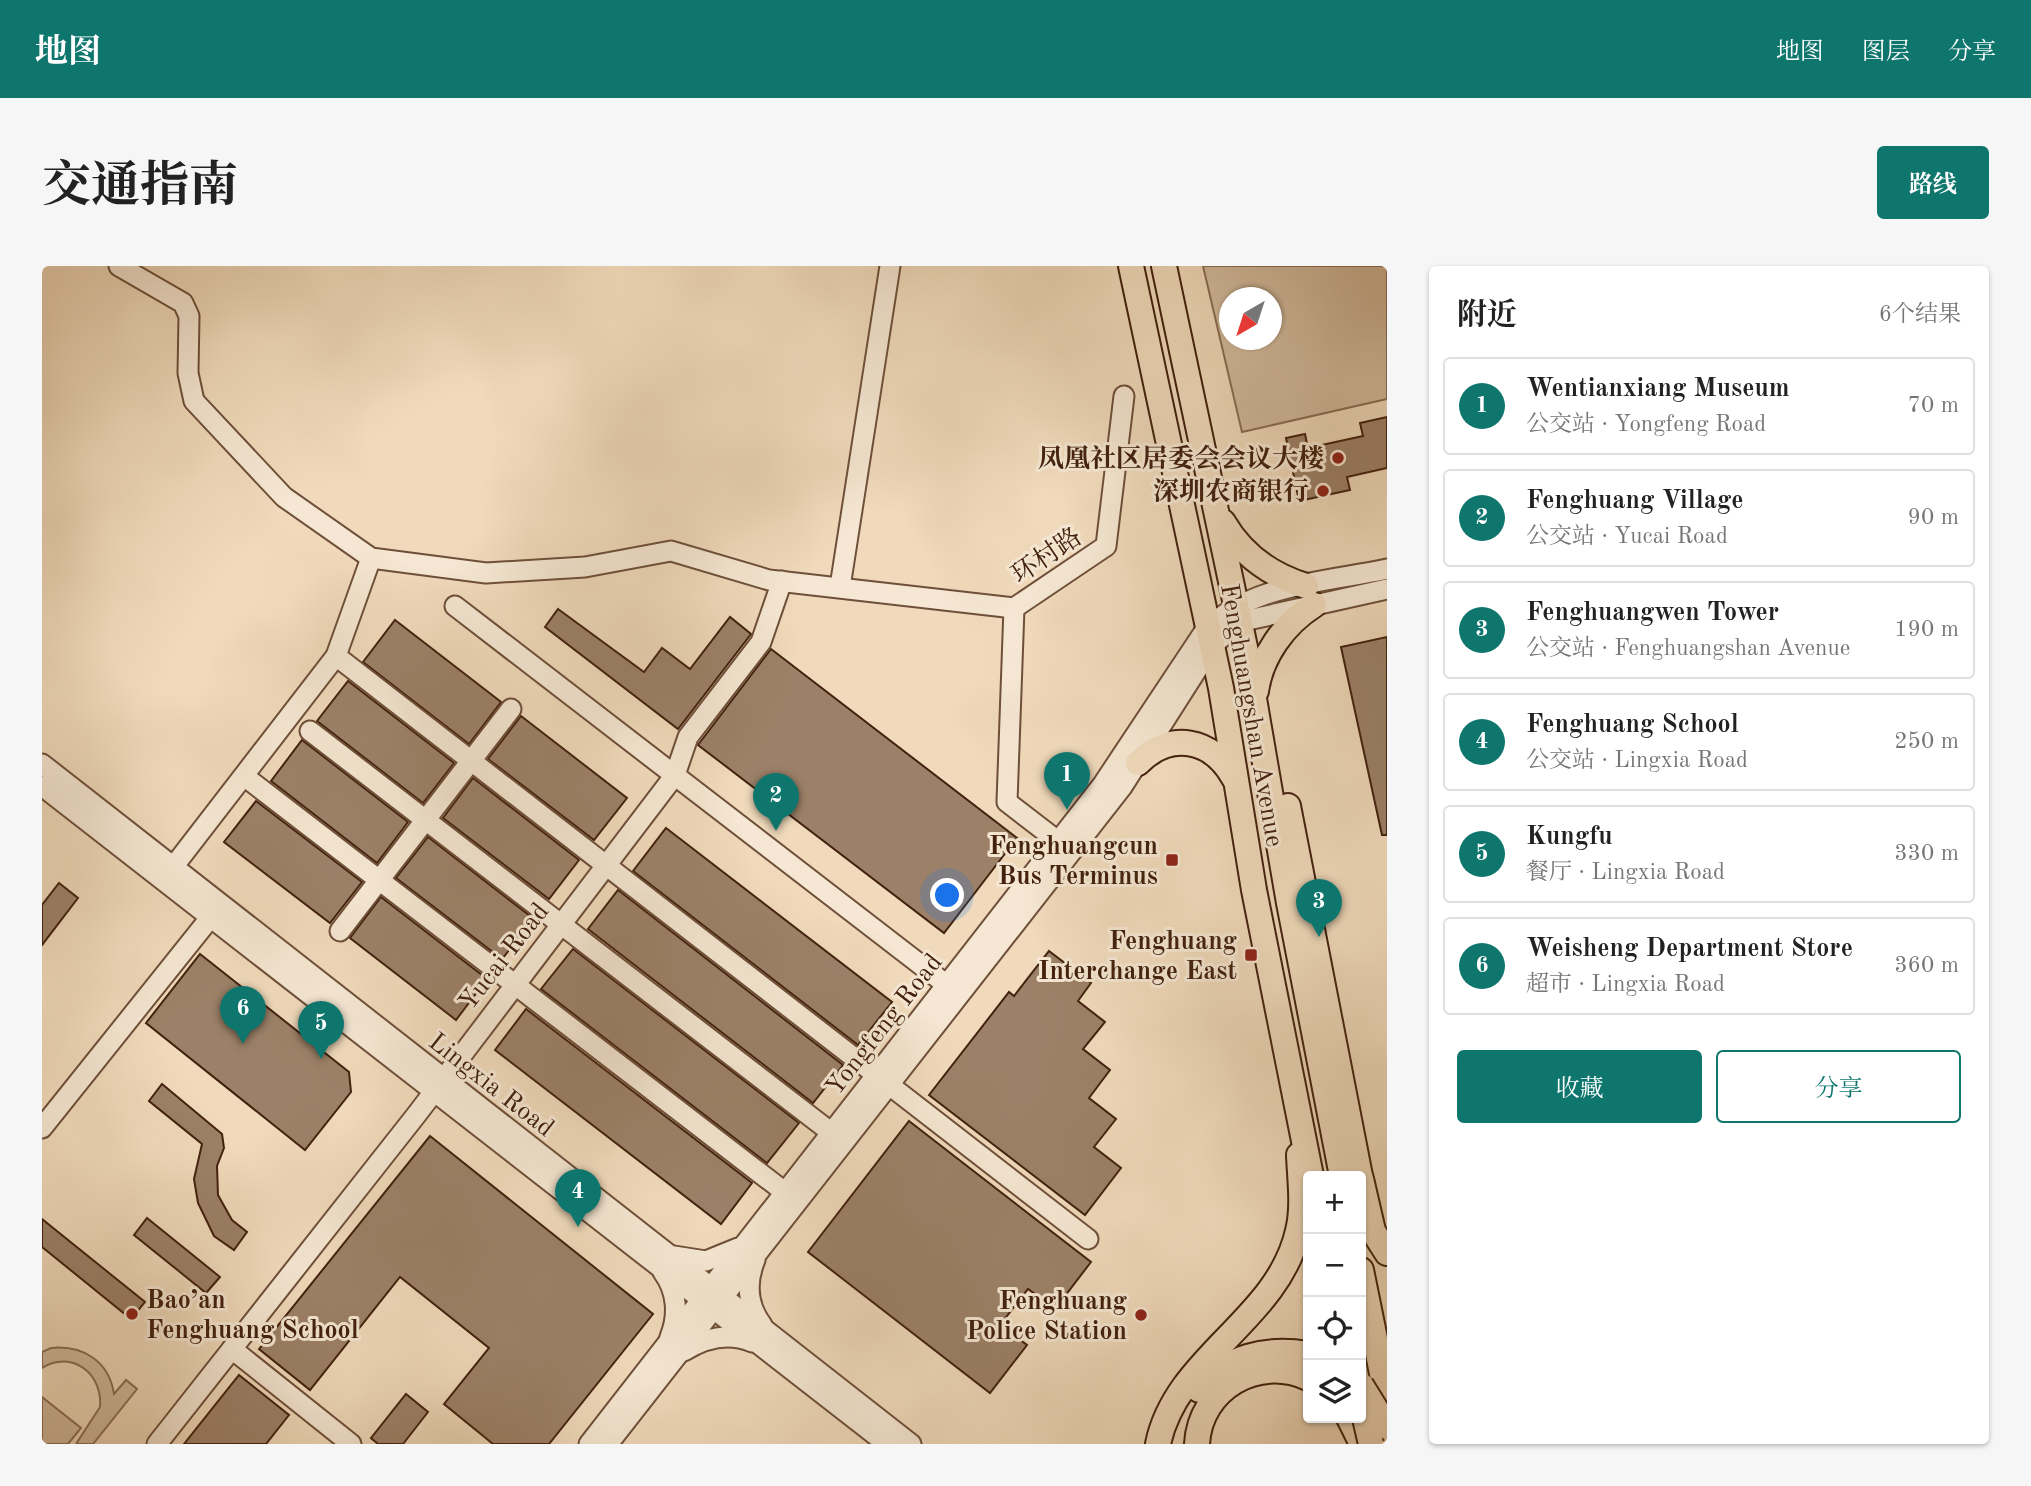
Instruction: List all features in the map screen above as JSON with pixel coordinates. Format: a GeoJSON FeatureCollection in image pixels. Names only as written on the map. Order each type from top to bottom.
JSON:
{"type":"FeatureCollection","features":[{"type":"Feature","properties":{"kind":"main road","name":"Fenghuangshan Avenue"},"geometry":{"type":"LineString","coordinates":[[1131,266],[1210,637],[1254,890],[1310,1171]]}},
{"type":"Feature","properties":{"kind":"main road","name":"Fenghuangshan Avenue"},"geometry":{"type":"LineString","coordinates":[[1164,266],[1255,699],[1286,885],[1341,1171]]}},
{"type":"Feature","properties":{"kind":"main road"},"geometry":{"type":"LineString","coordinates":[[1217,511],[1233,538],[1257,562],[1310,595],[1273,647],[1259,677],[1255,699]]}},
{"type":"Feature","properties":{"kind":"main road"},"geometry":{"type":"LineString","coordinates":[[1259,724],[1280,773],[1289,811],[1360,1171]]}},
{"type":"Feature","properties":{"kind":"main road"},"geometry":{"type":"LineString","coordinates":[[1138,764],[1162,745],[1186,742],[1215,755],[1226,765],[1236,782]]}},
{"type":"Feature","properties":{"kind":"main road"},"geometry":{"type":"LineString","coordinates":[[1158,1444],[1175,1398],[1269,1293],[1293,1248],[1301,1213],[1298,1106]]}},
{"type":"Feature","properties":{"kind":"main road"},"geometry":{"type":"LineString","coordinates":[[1366,1200],[1373,1231],[1387,1253]]}},
{"type":"Feature","properties":{"kind":"main road"},"geometry":{"type":"LineString","coordinates":[[1366,1295],[1387,1398]]}},
{"type":"Feature","properties":{"kind":"main road"},"geometry":{"type":"LineString","coordinates":[[1175,1444],[1186,1408],[1200,1387],[1224,1367],[1251,1354],[1303,1352]]}},
{"type":"Feature","properties":{"kind":"main road"},"geometry":{"type":"LineString","coordinates":[[1197,1444],[1205,1412],[1216,1395],[1231,1383],[1252,1374],[1285,1371],[1303,1376]]}},
{"type":"Feature","properties":{"kind":"main road"},"geometry":{"type":"LineString","coordinates":[[1366,1393],[1387,1427]]}},
{"type":"Feature","properties":{"kind":"main road"},"geometry":{"type":"LineString","coordinates":[[1367,1444],[1387,1413]]}},
{"type":"Feature","properties":{"kind":"main road"},"geometry":{"type":"LineString","coordinates":[[1352,1423],[1367,1444]]}},
{"type":"Feature","properties":{"kind":"main road"},"geometry":{"type":"LineString","coordinates":[[1364,1423],[1367,1444]]}},
{"type":"Feature","properties":{"kind":"street"},"geometry":{"type":"LineString","coordinates":[[119,266],[183,303],[189,316],[188,373],[194,401],[284,497],[371,558],[337,656],[168,874]]}},
{"type":"Feature","properties":{"kind":"street"},"geometry":{"type":"LineString","coordinates":[[840,587],[890,266]]}},
{"type":"Feature","properties":{"kind":"street","name":"环村路"},"geometry":{"type":"LineString","coordinates":[[371,558],[486,573],[585,568],[670,551],[782,581],[1014,608],[1106,546],[1124,396]]}},
{"type":"Feature","properties":{"kind":"street"},"geometry":{"type":"LineString","coordinates":[[1310,595],[1387,569]]}},
{"type":"Feature","properties":{"kind":"street","name":"Yucai Road"},"geometry":{"type":"LineString","coordinates":[[157,1444],[438,1085],[675,775],[688,737],[761,642],[782,581]]}},
{"type":"Feature","properties":{"kind":"street"},"geometry":{"type":"LineString","coordinates":[[1210,637],[1264,595],[1310,595],[1387,589]]}},
{"type":"Feature","properties":{"kind":"street"},"geometry":{"type":"LineString","coordinates":[[455,606],[953,990]]}},
{"type":"Feature","properties":{"kind":"street"},"geometry":{"type":"LineString","coordinates":[[1014,608],[1007,802],[1059,842]]}},
{"type":"Feature","properties":{"kind":"street","name":"Yongfeng Road"},"geometry":{"type":"LineString","coordinates":[[608,1444],[669,1354],[756,1241],[953,990],[1138,764],[1210,637]]}},
{"type":"Feature","properties":{"kind":"street","name":"Yongfeng Road"},"geometry":{"type":"LineString","coordinates":[[953,990],[1115,769],[1193,646],[1210,637]]}},
{"type":"Feature","properties":{"kind":"street"},"geometry":{"type":"LineString","coordinates":[[337,656],[1088,1238]]}},
{"type":"Feature","properties":{"kind":"street"},"geometry":{"type":"LineString","coordinates":[[340,931],[511,709]]}},
{"type":"Feature","properties":{"kind":"street"},"geometry":{"type":"LineString","coordinates":[[310,731],[838,1138]]}},
{"type":"Feature","properties":{"kind":"street","name":"Lingxia Road"},"geometry":{"type":"LineString","coordinates":[[42,764],[168,874],[215,911],[767,1341],[911,1444]]}},
{"type":"Feature","properties":{"kind":"street"},"geometry":{"type":"LineString","coordinates":[[244,776],[791,1197]]}},
{"type":"Feature","properties":{"kind":"street","name":"Lingxia Road"},"geometry":{"type":"LineString","coordinates":[[42,786],[168,874]]}},
{"type":"Feature","properties":{"kind":"street"},"geometry":{"type":"LineString","coordinates":[[42,1128],[215,911]]}},
{"type":"Feature","properties":{"kind":"street"},"geometry":{"type":"LineString","coordinates":[[756,1241],[749,1289],[754,1312],[767,1341],[717,1338],[669,1354],[676,1308],[671,1285],[659,1257],[706,1261],[756,1241]]}},
{"type":"Feature","properties":{"kind":"street","name":"Lingxia Road"},"geometry":{"type":"LineString","coordinates":[[767,1341],[887,1444]]}},
{"type":"Feature","properties":{"kind":"street"},"geometry":{"type":"LineString","coordinates":[[232,1349],[351,1444]]}},
{"type":"Feature","properties":{"kind":"street","name":"Yongfeng Road"},"geometry":{"type":"LineString","coordinates":[[589,1444],[669,1354]]}},
{"type":"Feature","properties":{"kind":"shaded area"},"geometry":{"type":"Polygon","coordinates":[[[1203,266],[1387,266],[1387,399],[1242,432],[1223,350],[1282,350],[1282,287],[1219,287],[1219,334],[1203,266]]]}},
{"type":"Feature","properties":{"kind":"shaded area"},"geometry":{"type":"Polygon","coordinates":[[[51,1348],[74,1349],[93,1358],[107,1372],[114,1394],[126,1380],[137,1389],[93,1444],[76,1444],[100,1407],[96,1384],[91,1375],[74,1363],[64,1361],[42,1368],[42,1352],[51,1348]]]}},
{"type":"Feature","properties":{"kind":"shaded area"},"geometry":{"type":"Polygon","coordinates":[[[42,1397],[81,1428],[68,1444],[42,1444],[42,1397]]]}},
{"type":"Feature","properties":{"kind":"building","name":"凤凰社区居委会会议大楼"},"geometry":{"type":"Polygon","coordinates":[[[1387,417],[1387,468],[1347,477],[1350,490],[1299,501],[1286,438],[1305,434],[1308,448],[1363,436],[1360,423],[1387,417]]]}},
{"type":"Feature","properties":{"kind":"building"},"geometry":{"type":"Polygon","coordinates":[[[558,609],[644,672],[662,648],[690,669],[730,617],[751,634],[678,729],[545,627],[558,609]]]}},
{"type":"Feature","properties":{"kind":"building"},"geometry":{"type":"Polygon","coordinates":[[[395,620],[501,702],[469,744],[363,662],[395,620]]]}},
{"type":"Feature","properties":{"kind":"building"},"geometry":{"type":"Polygon","coordinates":[[[1387,637],[1387,835],[1382,835],[1341,647],[1387,637]]]}},
{"type":"Feature","properties":{"kind":"building"},"geometry":{"type":"Polygon","coordinates":[[[771,649],[1017,838],[944,933],[698,745],[771,649]]]}},
{"type":"Feature","properties":{"kind":"building"},"geometry":{"type":"Polygon","coordinates":[[[348,681],[454,763],[423,803],[317,721],[348,681]]]}},
{"type":"Feature","properties":{"kind":"building"},"geometry":{"type":"Polygon","coordinates":[[[521,716],[627,798],[594,840],[488,759],[521,716]]]}},
{"type":"Feature","properties":{"kind":"building"},"geometry":{"type":"Polygon","coordinates":[[[302,740],[408,822],[377,863],[271,781],[302,740]]]}},
{"type":"Feature","properties":{"kind":"building"},"geometry":{"type":"Polygon","coordinates":[[[473,778],[579,860],[549,899],[443,818],[473,778]]]}},
{"type":"Feature","properties":{"kind":"building"},"geometry":{"type":"Polygon","coordinates":[[[256,801],[362,882],[330,923],[224,842],[256,801]]]}},
{"type":"Feature","properties":{"kind":"building"},"geometry":{"type":"Polygon","coordinates":[[[666,828],[892,1002],[858,1045],[633,871],[666,828]]]}},
{"type":"Feature","properties":{"kind":"building"},"geometry":{"type":"Polygon","coordinates":[[[428,837],[534,919],[502,959],[396,878],[428,837]]]}},
{"type":"Feature","properties":{"kind":"building"},"geometry":{"type":"Polygon","coordinates":[[[59,883],[78,898],[42,945],[42,905],[59,883]]]}},
{"type":"Feature","properties":{"kind":"building"},"geometry":{"type":"Polygon","coordinates":[[[618,890],[843,1065],[813,1103],[588,929],[618,890]]]}},
{"type":"Feature","properties":{"kind":"building"},"geometry":{"type":"Polygon","coordinates":[[[381,897],[487,979],[456,1020],[350,938],[381,897]]]}},
{"type":"Feature","properties":{"kind":"building"},"geometry":{"type":"Polygon","coordinates":[[[573,949],[799,1123],[767,1163],[541,989],[573,949]]]}},
{"type":"Feature","properties":{"kind":"building"},"geometry":{"type":"Polygon","coordinates":[[[1049,951],[1091,983],[1078,1001],[1105,1022],[1083,1049],[1110,1070],[1089,1098],[1116,1119],[1094,1147],[1121,1168],[1085,1215],[929,1095],[1009,992],[1014,996],[1049,951]]]}},
{"type":"Feature","properties":{"kind":"building"},"geometry":{"type":"Polygon","coordinates":[[[200,954],[349,1072],[351,1092],[305,1150],[146,1023],[200,954]]]}},
{"type":"Feature","properties":{"kind":"building"},"geometry":{"type":"Polygon","coordinates":[[[526,1009],[752,1183],[721,1224],[495,1050],[526,1009]]]}},
{"type":"Feature","properties":{"kind":"building"},"geometry":{"type":"Polygon","coordinates":[[[162,1084],[222,1134],[224,1148],[217,1166],[218,1195],[232,1220],[247,1232],[234,1250],[214,1236],[198,1203],[194,1179],[202,1144],[149,1101],[162,1084]]]}},
{"type":"Feature","properties":{"kind":"building"},"geometry":{"type":"Polygon","coordinates":[[[909,1121],[1091,1262],[1055,1309],[1028,1289],[1000,1325],[1027,1345],[990,1393],[808,1252],[909,1121]]]}},
{"type":"Feature","properties":{"kind":"building"},"geometry":{"type":"Polygon","coordinates":[[[430,1136],[653,1314],[549,1444],[493,1444],[444,1404],[489,1348],[400,1277],[310,1390],[259,1349],[430,1136]]]}},
{"type":"Feature","properties":{"kind":"building"},"geometry":{"type":"Polygon","coordinates":[[[147,1218],[220,1277],[206,1293],[134,1235],[147,1218]]]}},
{"type":"Feature","properties":{"kind":"building"},"geometry":{"type":"Polygon","coordinates":[[[42,1219],[145,1302],[131,1319],[42,1247],[42,1219]]]}},
{"type":"Feature","properties":{"kind":"building"},"geometry":{"type":"Polygon","coordinates":[[[239,1375],[289,1415],[266,1444],[184,1444],[239,1375]]]}},
{"type":"Feature","properties":{"kind":"building"},"geometry":{"type":"Polygon","coordinates":[[[406,1394],[428,1412],[403,1444],[378,1444],[371,1438],[406,1394]]]}},
{"type":"Feature","properties":{"kind":"place","name":"凤凰社区居委会会议大楼"},"geometry":{"type":"Point","coordinates":[1338,458]}},
{"type":"Feature","properties":{"kind":"place","name":"深圳农商银行"},"geometry":{"type":"Point","coordinates":[1323,491]}},
{"type":"Feature","properties":{"kind":"place","name":"Wentianxiang Museum"},"geometry":{"type":"Point","coordinates":[1067,810]}},
{"type":"Feature","properties":{"kind":"place","name":"Fenghuang Village"},"geometry":{"type":"Point","coordinates":[776,831]}},
{"type":"Feature","properties":{"kind":"place","name":"Fenghuangcun Bus Terminus"},"geometry":{"type":"Point","coordinates":[1172,860]}},
{"type":"Feature","properties":{"kind":"place","name":"Fenghuangwen Tower"},"geometry":{"type":"Point","coordinates":[1319,937]}},
{"type":"Feature","properties":{"kind":"place","name":"Fenghuang Interchange East"},"geometry":{"type":"Point","coordinates":[1251,955]}},
{"type":"Feature","properties":{"kind":"place","name":"Weisheng Department Store"},"geometry":{"type":"Point","coordinates":[243,1044]}},
{"type":"Feature","properties":{"kind":"place","name":"Kungfu"},"geometry":{"type":"Point","coordinates":[321,1059]}},
{"type":"Feature","properties":{"kind":"place","name":"Fenghuang School"},"geometry":{"type":"Point","coordinates":[578,1227]}},
{"type":"Feature","properties":{"kind":"place","name":"Bao’an Fenghuang School"},"geometry":{"type":"Point","coordinates":[132,1314]}},
{"type":"Feature","properties":{"kind":"place","name":"Fenghuang Police Station"},"geometry":{"type":"Point","coordinates":[1141,1315]}}]}
